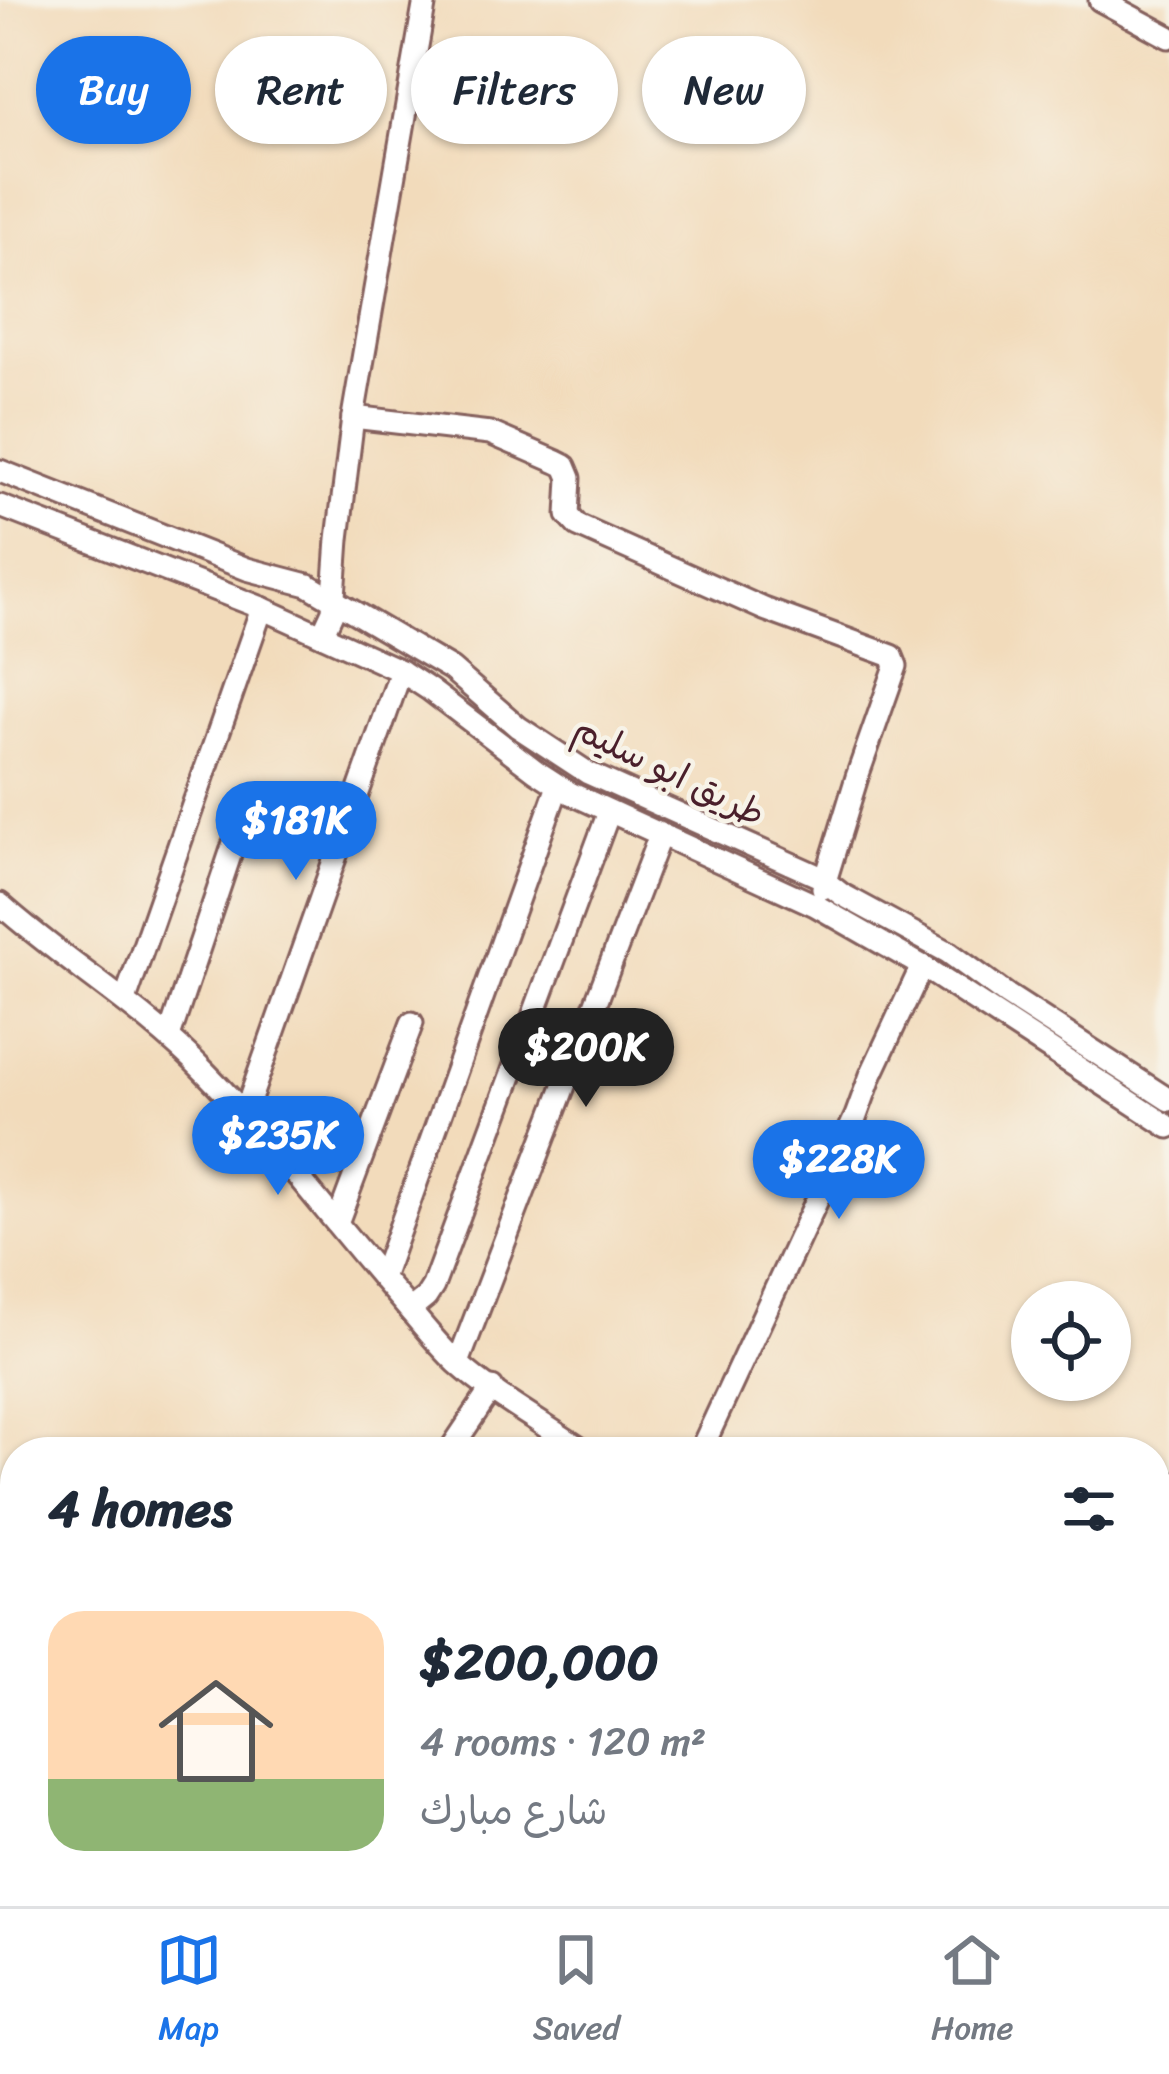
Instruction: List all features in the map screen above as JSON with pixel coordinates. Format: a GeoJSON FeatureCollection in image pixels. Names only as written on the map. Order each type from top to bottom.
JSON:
{"type":"FeatureCollection","features":[{"type":"Feature","properties":{"kind":"street"},"geometry":{"type":"LineString","coordinates":[[322,635],[330,620],[353,417],[425,0]]}},
{"type":"Feature","properties":{"kind":"street"},"geometry":{"type":"LineString","coordinates":[[1100,0],[1169,38]]}},
{"type":"Feature","properties":{"kind":"street"},"geometry":{"type":"LineString","coordinates":[[353,417],[490,434],[557,462],[568,471],[568,515],[578,526],[764,609],[892,656],[896,666],[826,882],[814,905]]}},
{"type":"Feature","properties":{"kind":"street","name":"طريق ابو سليم"},"geometry":{"type":"LineString","coordinates":[[0,472],[247,569],[308,585],[436,659],[528,734],[588,773],[813,873],[841,894],[949,952],[1169,1100]]}},
{"type":"Feature","properties":{"kind":"street","name":"طريق ابو سليم"},"geometry":{"type":"LineString","coordinates":[[0,506],[262,608],[401,671],[558,786],[814,905],[922,966],[1169,1127]]}},
{"type":"Feature","properties":{"kind":"street"},"geometry":{"type":"LineString","coordinates":[[125,1000],[262,608]]}},
{"type":"Feature","properties":{"kind":"street"},"geometry":{"type":"LineString","coordinates":[[244,1113],[401,671]]}},
{"type":"Feature","properties":{"kind":"street"},"geometry":{"type":"LineString","coordinates":[[382,1278],[558,786]]}},
{"type":"Feature","properties":{"kind":"street"},"geometry":{"type":"LineString","coordinates":[[410,1310],[433,1286],[609,812]]}},
{"type":"Feature","properties":{"kind":"street"},"geometry":{"type":"LineString","coordinates":[[169,1037],[243,816]]}},
{"type":"Feature","properties":{"kind":"street"},"geometry":{"type":"LineString","coordinates":[[458,1364],[660,836]]}},
{"type":"Feature","properties":{"kind":"street"},"geometry":{"type":"LineString","coordinates":[[0,904],[169,1037],[244,1113],[458,1364],[563,1437]]}},
{"type":"Feature","properties":{"kind":"street"},"geometry":{"type":"LineString","coordinates":[[707,1437],[922,966]]}},
{"type":"Feature","properties":{"kind":"street"},"geometry":{"type":"LineString","coordinates":[[337,1223],[412,1023]]}},
{"type":"Feature","properties":{"kind":"street"},"geometry":{"type":"LineString","coordinates":[[458,1437],[492,1388]]}}]}
